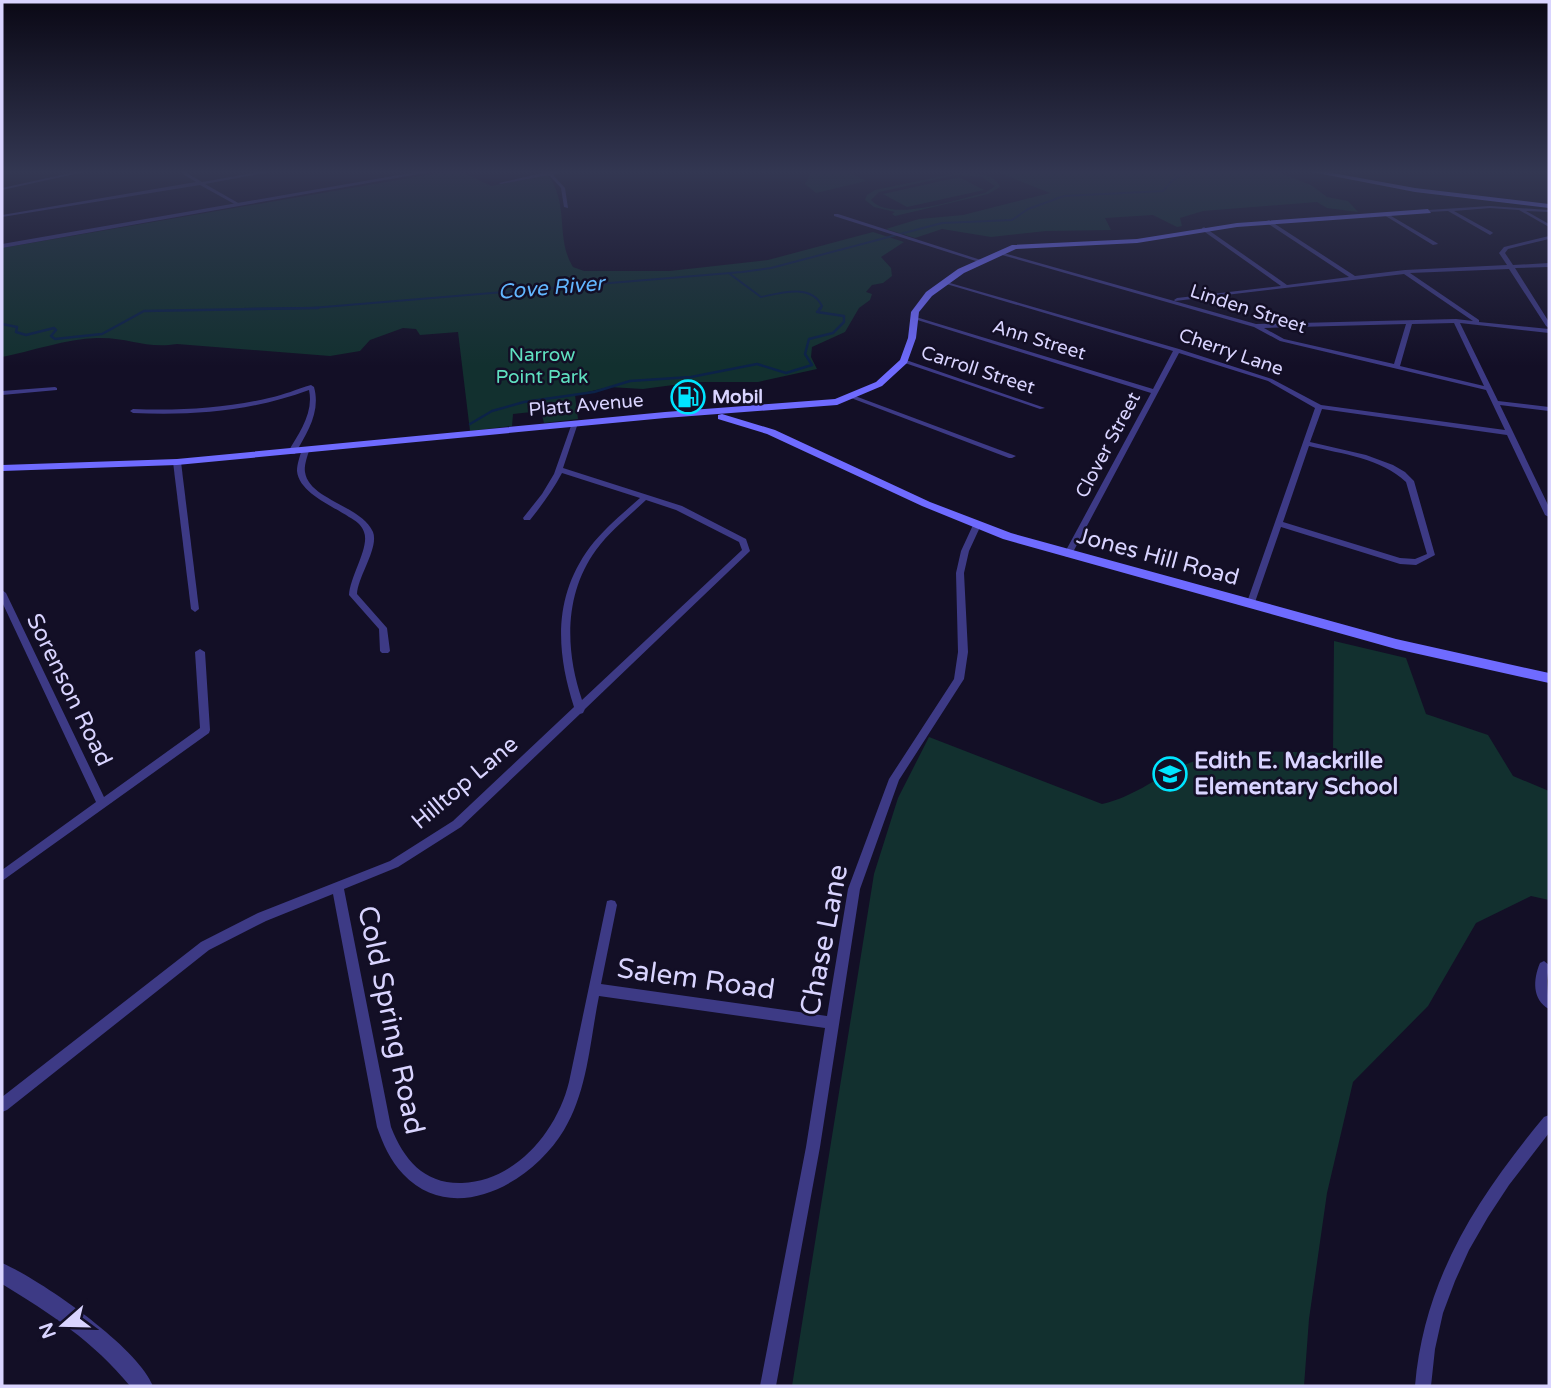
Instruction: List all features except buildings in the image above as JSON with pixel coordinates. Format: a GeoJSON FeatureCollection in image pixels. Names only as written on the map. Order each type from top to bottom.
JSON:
{"type":"FeatureCollection","features":[{"type":"Feature","properties":{"kind":"main road"},"geometry":{"type":"LineString","coordinates":[[904,362],[914,318],[923,299],[945,282],[981,261],[998,253],[1036,244],[1137,241],[1161,237]]}},
{"type":"Feature","properties":{"kind":"main road","name":"Platt Avenue"},"geometry":{"type":"LineString","coordinates":[[3,469],[177,462],[575,423],[786,407],[853,397],[879,384],[904,362]]}},
{"type":"Feature","properties":{"kind":"main road"},"geometry":{"type":"LineString","coordinates":[[771,432],[786,407]]}},
{"type":"Feature","properties":{"kind":"main road","name":"Jones Hill Road"},"geometry":{"type":"LineString","coordinates":[[699,414],[736,419],[771,432],[977,526],[1068,554],[1407,647],[1549,678]]}},
{"type":"Feature","properties":{"kind":"street"},"geometry":{"type":"LineString","coordinates":[[2,246],[55,237]]}},
{"type":"Feature","properties":{"kind":"street"},"geometry":{"type":"LineString","coordinates":[[899,237],[981,261]]}},
{"type":"Feature","properties":{"kind":"street"},"geometry":{"type":"LineString","coordinates":[[1215,237],[1287,287]]}},
{"type":"Feature","properties":{"kind":"street"},"geometry":{"type":"LineString","coordinates":[[1291,237],[1354,278]]}},
{"type":"Feature","properties":{"kind":"street"},"geometry":{"type":"LineString","coordinates":[[1423,237],[1435,244]]}},
{"type":"Feature","properties":{"kind":"street"},"geometry":{"type":"LineString","coordinates":[[1549,237],[1503,250],[1549,328]]}},
{"type":"Feature","properties":{"kind":"street","name":"Linden Street"},"geometry":{"type":"LineString","coordinates":[[998,253],[1256,326],[1282,340],[1489,389]]}},
{"type":"Feature","properties":{"kind":"street"},"geometry":{"type":"LineString","coordinates":[[1172,301],[1405,272],[1549,265]]}},
{"type":"Feature","properties":{"kind":"street"},"geometry":{"type":"LineString","coordinates":[[1405,272],[1480,323]]}},
{"type":"Feature","properties":{"kind":"street","name":"Cherry Lane"},"geometry":{"type":"LineString","coordinates":[[945,282],[1270,380],[1319,407],[1510,433]]}},
{"type":"Feature","properties":{"kind":"street","name":"Ann Street"},"geometry":{"type":"LineString","coordinates":[[914,318],[1154,392]]}},
{"type":"Feature","properties":{"kind":"street"},"geometry":{"type":"LineString","coordinates":[[1256,326],[1456,321],[1549,328]]}},
{"type":"Feature","properties":{"kind":"street"},"geometry":{"type":"LineString","coordinates":[[1456,321],[1549,515]]}},
{"type":"Feature","properties":{"kind":"street"},"geometry":{"type":"LineString","coordinates":[[1396,367],[1409,323]]}},
{"type":"Feature","properties":{"kind":"street","name":"Clover Street"},"geometry":{"type":"LineString","coordinates":[[1068,554],[1177,350]]}},
{"type":"Feature","properties":{"kind":"street","name":"Carroll Street"},"geometry":{"type":"LineString","coordinates":[[904,362],[1042,408]]}},
{"type":"Feature","properties":{"kind":"street"},"geometry":{"type":"LineString","coordinates":[[133,411],[154,413],[285,399],[311,387],[316,400],[314,408],[292,452]]}},
{"type":"Feature","properties":{"kind":"street"},"geometry":{"type":"LineString","coordinates":[[2,393],[55,389]]}},
{"type":"Feature","properties":{"kind":"street"},"geometry":{"type":"LineString","coordinates":[[853,397],[1012,456]]}},
{"type":"Feature","properties":{"kind":"street"},"geometry":{"type":"LineString","coordinates":[[1496,403],[1549,409]]}},
{"type":"Feature","properties":{"kind":"street"},"geometry":{"type":"LineString","coordinates":[[1250,605],[1319,407]]}},
{"type":"Feature","properties":{"kind":"street"},"geometry":{"type":"LineString","coordinates":[[527,518],[549,493],[561,470],[575,423]]}},
{"type":"Feature","properties":{"kind":"street"},"geometry":{"type":"LineString","coordinates":[[1280,524],[1400,561],[1416,562],[1431,555],[1414,493],[1406,475],[1387,465],[1308,444]]}},
{"type":"Feature","properties":{"kind":"street"},"geometry":{"type":"LineString","coordinates":[[305,451],[301,470],[305,481],[361,522],[369,532],[369,544],[354,580],[353,595],[383,628],[384,651]]}},
{"type":"Feature","properties":{"kind":"street"},"geometry":{"type":"LineString","coordinates":[[177,462],[195,609]]}},
{"type":"Feature","properties":{"kind":"street","name":"Hilltop Lane"},"geometry":{"type":"LineString","coordinates":[[2,1105],[205,946],[262,916],[394,864],[457,824],[746,551],[743,541],[716,525],[646,497],[561,470]]}},
{"type":"Feature","properties":{"kind":"street"},"geometry":{"type":"LineString","coordinates":[[580,710],[566,666],[564,640],[573,584],[593,549],[646,497]]}},
{"type":"Feature","properties":{"kind":"street","name":"Chase Lane"},"geometry":{"type":"LineString","coordinates":[[768,1386],[813,1147],[854,888],[873,832],[906,756],[959,679],[963,652],[960,573],[965,551],[977,526]]}},
{"type":"Feature","properties":{"kind":"street","name":"Sorenson Road"},"geometry":{"type":"LineString","coordinates":[[3,599],[102,803]]}},
{"type":"Feature","properties":{"kind":"street"},"geometry":{"type":"LineString","coordinates":[[2,876],[205,730],[200,652]]}},
{"type":"Feature","properties":{"kind":"street","name":"Cold Spring Road"},"geometry":{"type":"LineString","coordinates":[[338,887],[384,1127],[398,1159],[420,1180],[435,1187],[468,1191],[510,1176],[547,1144],[568,1108],[611,905]]}},
{"type":"Feature","properties":{"kind":"street"},"geometry":{"type":"LineString","coordinates":[[1544,967],[1540,979],[1544,997],[1549,1003]]}},
{"type":"Feature","properties":{"kind":"street","name":"Salem Road"},"geometry":{"type":"LineString","coordinates":[[594,989],[832,1023]]}},
{"type":"Feature","properties":{"kind":"street"},"geometry":{"type":"LineString","coordinates":[[1423,1386],[1432,1322],[1452,1270],[1483,1212],[1514,1163],[1549,1122]]}},
{"type":"Feature","properties":{"kind":"street"},"geometry":{"type":"LineString","coordinates":[[2,1273],[74,1316],[99,1336],[143,1386]]}},
{"type":"Feature","properties":{"kind":"green space","name":"Narrow Point Park"},"geometry":{"type":"Polygon","coordinates":[[[67,237],[564,237],[573,267],[584,271],[670,271],[768,260],[855,237],[888,237],[904,242],[881,257],[891,268],[892,276],[883,283],[872,285],[866,292],[872,294],[870,300],[859,308],[845,332],[812,347],[811,357],[817,369],[758,382],[696,382],[643,389],[609,387],[575,395],[578,419],[544,423],[541,411],[513,414],[512,426],[470,431],[458,332],[420,335],[416,329],[403,328],[370,340],[360,351],[330,356],[177,344],[156,345],[97,338],[61,343],[2,357],[2,248],[67,237]]]}},
{"type":"Feature","properties":{"kind":"green space"},"geometry":{"type":"Polygon","coordinates":[[[1334,641],[1406,658],[1426,714],[1488,735],[1513,776],[1549,791],[1549,900],[1531,896],[1476,923],[1428,1006],[1353,1082],[1327,1193],[1309,1319],[1304,1386],[792,1386],[874,874],[898,798],[929,737],[1102,804],[1128,795],[1188,763],[1217,755],[1249,752],[1333,753],[1334,641]]]}},
{"type":"Feature","properties":{"kind":"waterway","name":"Cove River"},"geometry":{"type":"LineString","coordinates":[[242,309],[312,308],[742,272],[771,268],[890,237]]}},
{"type":"Feature","properties":{"kind":"waterway"},"geometry":{"type":"LineString","coordinates":[[730,274],[761,297],[794,291],[810,294],[822,306],[819,309]]}},
{"type":"Feature","properties":{"kind":"waterway","name":"Cove River"},"geometry":{"type":"LineString","coordinates":[[2,324],[17,327],[16,332],[26,335],[54,328],[56,330],[51,336],[55,339],[102,334],[144,311],[318,308]]}},
{"type":"Feature","properties":{"kind":"waterway"},"geometry":{"type":"LineString","coordinates":[[470,424],[492,411],[524,402],[594,392],[630,381],[691,377],[757,364],[786,373],[812,365],[805,354],[809,339],[833,333],[844,322],[844,316],[817,312],[821,308]]}},
{"type":"Feature","properties":{"kind":"place","name":"Mobil"},"geometry":{"type":"Point","coordinates":[688,397]}},
{"type":"Feature","properties":{"kind":"place","name":"Edith E. Mackrille Elementary School"},"geometry":{"type":"Point","coordinates":[1170,774]}}]}
